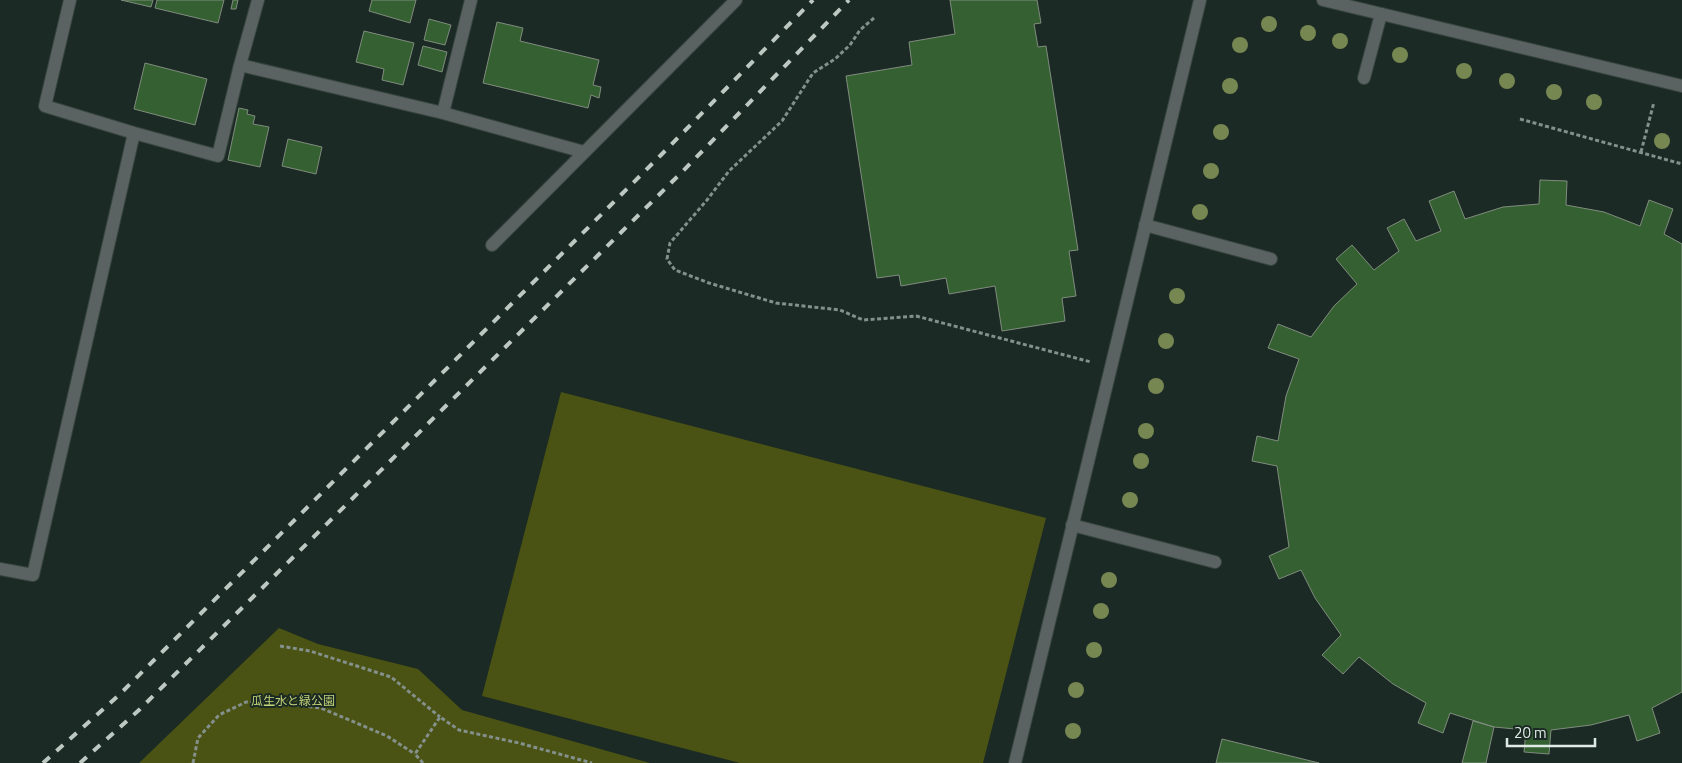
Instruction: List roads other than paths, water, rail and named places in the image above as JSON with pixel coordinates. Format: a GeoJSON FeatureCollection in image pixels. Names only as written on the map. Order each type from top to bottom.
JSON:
{"type":"FeatureCollection","features":[{"type":"Feature","properties":{"kind":"street"},"geometry":{"type":"LineString","coordinates":[[70,0],[45,106],[218,156],[258,0]]}},
{"type":"Feature","properties":{"kind":"street"},"geometry":{"type":"LineString","coordinates":[[443,113],[471,0]]}},
{"type":"Feature","properties":{"kind":"street"},"geometry":{"type":"LineString","coordinates":[[492,245],[736,0]]}},
{"type":"Feature","properties":{"kind":"street"},"geometry":{"type":"LineString","coordinates":[[1015,763],[1200,0]]}},
{"type":"Feature","properties":{"kind":"street"},"geometry":{"type":"LineString","coordinates":[[1322,0],[1682,86]]}},
{"type":"Feature","properties":{"kind":"street"},"geometry":{"type":"LineString","coordinates":[[1364,78],[1380,14]]}},
{"type":"Feature","properties":{"kind":"street"},"geometry":{"type":"LineString","coordinates":[[240,65],[443,113],[584,152]]}},
{"type":"Feature","properties":{"kind":"street"},"geometry":{"type":"LineString","coordinates":[[0,569],[33,575],[134,133]]}},
{"type":"Feature","properties":{"kind":"street"},"geometry":{"type":"LineString","coordinates":[[1145,225],[1271,259]]}},
{"type":"Feature","properties":{"kind":"street"},"geometry":{"type":"LineString","coordinates":[[1072,525],[1215,562]]}},
{"type":"Feature","properties":{"kind":"railway"},"geometry":{"type":"LineString","coordinates":[[43,763],[118,696],[661,155],[813,0]]}},
{"type":"Feature","properties":{"kind":"railway"},"geometry":{"type":"LineString","coordinates":[[80,763],[139,710],[683,171],[849,0]]}},
{"type":"Feature","properties":{"kind":"park label","name":"瓜生水と緑公園"},"geometry":{"type":"Point","coordinates":[293,701]}}]}
